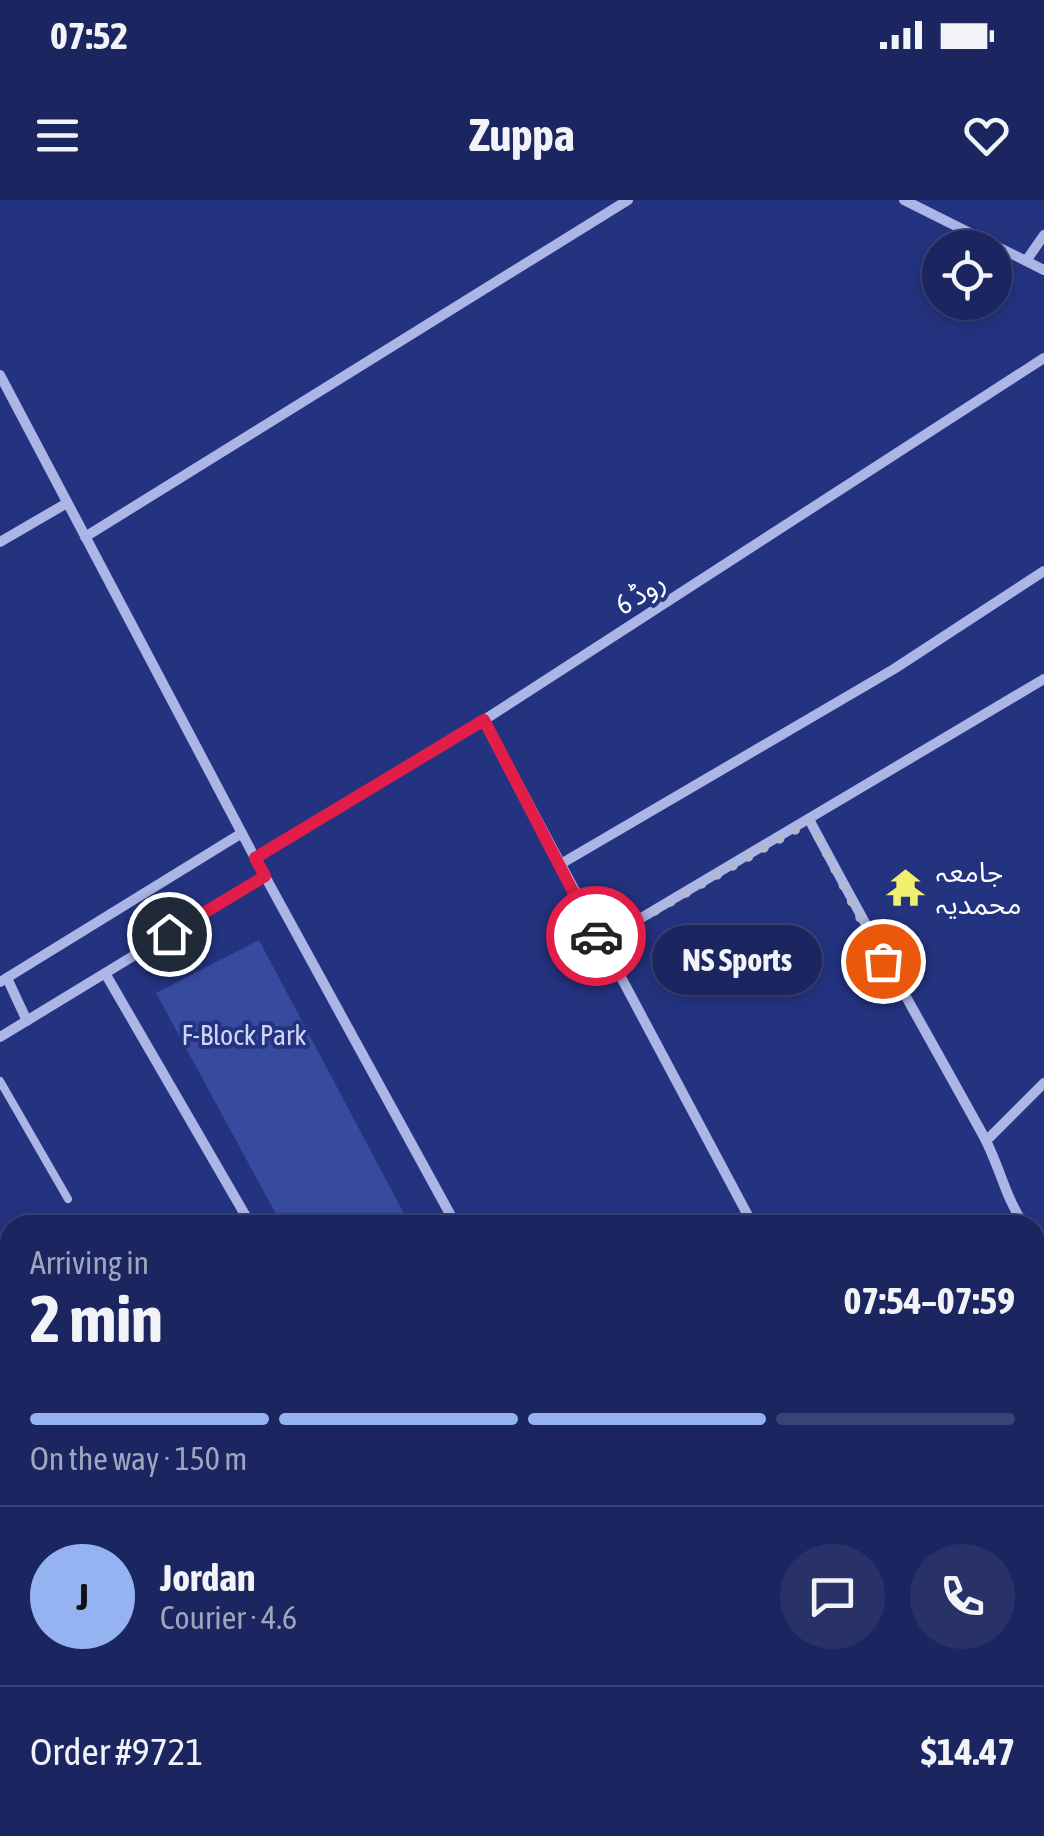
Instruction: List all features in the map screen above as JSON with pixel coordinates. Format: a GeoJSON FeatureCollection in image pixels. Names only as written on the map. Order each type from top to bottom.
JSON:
{"type":"FeatureCollection","features":[{"type":"Feature","properties":{"kind":"street"},"geometry":{"type":"LineString","coordinates":[[85,537],[628,200]]}},
{"type":"Feature","properties":{"kind":"street"},"geometry":{"type":"LineString","coordinates":[[904,200],[1044,270]]}},
{"type":"Feature","properties":{"kind":"street"},"geometry":{"type":"LineString","coordinates":[[1026,262],[1044,235]]}},
{"type":"Feature","properties":{"kind":"street","name":"روڈ 6"},"geometry":{"type":"LineString","coordinates":[[255,858],[484,720],[1044,358]]}},
{"type":"Feature","properties":{"kind":"street"},"geometry":{"type":"LineString","coordinates":[[0,375],[255,858],[451,1215]]}},
{"type":"Feature","properties":{"kind":"street"},"geometry":{"type":"LineString","coordinates":[[0,542],[67,503]]}},
{"type":"Feature","properties":{"kind":"street"},"geometry":{"type":"LineString","coordinates":[[559,865],[894,669],[1044,571]]}},
{"type":"Feature","properties":{"kind":"street"},"geometry":{"type":"LineString","coordinates":[[599,943],[1044,679]]}},
{"type":"Feature","properties":{"kind":"street"},"geometry":{"type":"LineString","coordinates":[[484,720],[599,943],[748,1215]]}},
{"type":"Feature","properties":{"kind":"street"},"geometry":{"type":"LineString","coordinates":[[810,821],[883,961],[986,1140],[1017,1215]]}},
{"type":"Feature","properties":{"kind":"street"},"geometry":{"type":"LineString","coordinates":[[27,1021],[3,980],[242,833]]}},
{"type":"Feature","properties":{"kind":"street"},"geometry":{"type":"LineString","coordinates":[[0,1038],[265,876]]}},
{"type":"Feature","properties":{"kind":"street"},"geometry":{"type":"LineString","coordinates":[[105,973],[245,1215]]}},
{"type":"Feature","properties":{"kind":"street"},"geometry":{"type":"LineString","coordinates":[[986,1140],[1044,1082]]}},
{"type":"Feature","properties":{"kind":"lane"},"geometry":{"type":"LineString","coordinates":[[0,1081],[68,1199]]}},
{"type":"Feature","properties":{"kind":"green space","name":"F-Block Park"},"geometry":{"type":"Polygon","coordinates":[[[259,940],[405,1215],[277,1215],[156,993],[259,940]]]}},
{"type":"Feature","properties":{"kind":"way so far"},"geometry":{"type":"LineString","coordinates":[[596,936],[599,943],[810,821],[883,961]]}},
{"type":"Feature","properties":{"kind":"place","name":"جامعہ محمدیہ"},"geometry":{"type":"Point","coordinates":[906,888]}},
{"type":"Feature","properties":{"kind":"place","name":"NS Sports"},"geometry":{"type":"Point","coordinates":[883,961]}},
{"type":"Feature","properties":{"kind":"route"},"geometry":{"type":"LineString","coordinates":[[169,934],[265,876],[255,858],[484,720],[596,936]]}}]}
